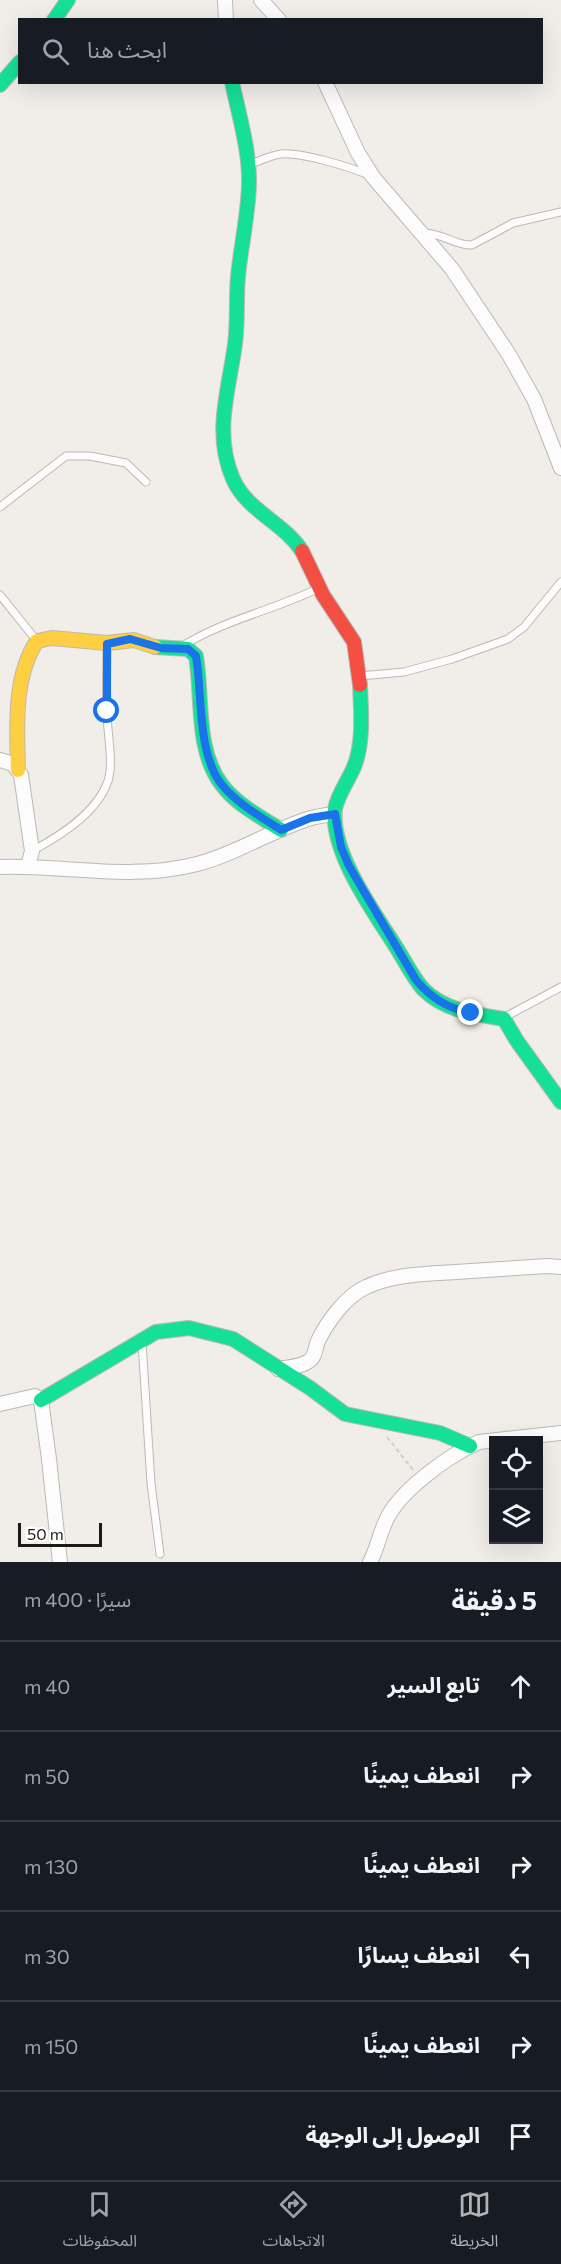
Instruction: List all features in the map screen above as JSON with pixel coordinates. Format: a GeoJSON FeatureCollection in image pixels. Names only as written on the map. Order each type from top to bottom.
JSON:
{"type":"FeatureCollection","features":[{"type":"Feature","properties":{"kind":"street"},"geometry":{"type":"LineString","coordinates":[[55,18],[68,0]]}},
{"type":"Feature","properties":{"kind":"street"},"geometry":{"type":"LineString","coordinates":[[225,0],[226,18]]}},
{"type":"Feature","properties":{"kind":"street"},"geometry":{"type":"LineString","coordinates":[[261,0],[277,18]]}},
{"type":"Feature","properties":{"kind":"street"},"geometry":{"type":"LineString","coordinates":[[0,85],[18,64]]}},
{"type":"Feature","properties":{"kind":"street"},"geometry":{"type":"LineString","coordinates":[[232,84],[249,183],[238,278],[236,336],[222,420],[228,464],[231,476],[246,499],[279,525],[304,552],[311,564],[319,588],[355,644],[360,676],[360,742],[356,760],[341,792],[335,814],[341,847],[349,866],[416,980],[427,994],[457,1010],[504,1018],[519,1047],[561,1102]]}},
{"type":"Feature","properties":{"kind":"street"},"geometry":{"type":"LineString","coordinates":[[325,84],[358,153],[373,177],[423,233],[469,293],[518,369],[534,399],[561,468]]}},
{"type":"Feature","properties":{"kind":"street"},"geometry":{"type":"LineString","coordinates":[[18,770],[16,720],[26,662],[30,649],[37,641],[52,638],[78,639],[107,644],[130,639],[153,646],[188,649],[196,656],[203,728],[214,772],[221,784],[232,795],[281,830]]}},
{"type":"Feature","properties":{"kind":"street"},"geometry":{"type":"LineString","coordinates":[[0,760],[8,761],[21,776],[32,851],[28,866]]}},
{"type":"Feature","properties":{"kind":"street"},"geometry":{"type":"LineString","coordinates":[[0,867],[28,866],[121,873],[164,871],[208,861],[310,818],[335,814]]}},
{"type":"Feature","properties":{"kind":"street"},"geometry":{"type":"LineString","coordinates":[[278,1369],[311,1360],[325,1327],[352,1296],[365,1287],[391,1278],[434,1273],[547,1266],[561,1268]]}},
{"type":"Feature","properties":{"kind":"street"},"geometry":{"type":"LineString","coordinates":[[41,1400],[156,1332],[189,1328],[232,1339],[310,1388],[345,1414],[440,1433],[470,1446]]}},
{"type":"Feature","properties":{"kind":"street"},"geometry":{"type":"LineString","coordinates":[[0,1404],[35,1396],[41,1400],[60,1562]]}},
{"type":"Feature","properties":{"kind":"street"},"geometry":{"type":"LineString","coordinates":[[370,1562],[385,1521],[399,1500],[420,1479],[479,1442],[561,1433]]}},
{"type":"Feature","properties":{"kind":"lane"},"geometry":{"type":"LineString","coordinates":[[247,165],[279,154],[292,154],[354,169],[373,177]]}},
{"type":"Feature","properties":{"kind":"lane"},"geometry":{"type":"LineString","coordinates":[[423,233],[440,234],[457,242],[472,245],[513,223],[561,212]]}},
{"type":"Feature","properties":{"kind":"lane"},"geometry":{"type":"LineString","coordinates":[[0,507],[66,456],[90,456],[126,463],[146,482]]}},
{"type":"Feature","properties":{"kind":"lane"},"geometry":{"type":"LineString","coordinates":[[360,676],[404,672],[452,659],[508,639],[524,627],[561,582]]}},
{"type":"Feature","properties":{"kind":"lane"},"geometry":{"type":"LineString","coordinates":[[179,648],[224,624],[292,601],[319,588]]}},
{"type":"Feature","properties":{"kind":"lane"},"geometry":{"type":"LineString","coordinates":[[0,595],[37,641]]}},
{"type":"Feature","properties":{"kind":"lane"},"geometry":{"type":"LineString","coordinates":[[32,851],[69,830],[83,816],[107,784],[111,773],[107,711],[107,644]]}},
{"type":"Feature","properties":{"kind":"lane"},"geometry":{"type":"LineString","coordinates":[[504,1018],[561,987]]}},
{"type":"Feature","properties":{"kind":"lane"},"geometry":{"type":"LineString","coordinates":[[142,1340],[151,1483],[160,1554]]}},
{"type":"Feature","properties":{"kind":"path"},"geometry":{"type":"LineString","coordinates":[[386,1436],[420,1479]]}},
{"type":"Feature","properties":{"kind":"traffic: fast"},"geometry":{"type":"LineString","coordinates":[[55,18],[68,0]]}},
{"type":"Feature","properties":{"kind":"traffic: fast"},"geometry":{"type":"LineString","coordinates":[[0,85],[18,64]]}},
{"type":"Feature","properties":{"kind":"traffic: fast"},"geometry":{"type":"LineString","coordinates":[[232,84],[246,146],[249,185],[238,276],[236,336],[224,412],[224,445],[227,462],[239,490],[247,500],[285,532],[302,551]]}},
{"type":"Feature","properties":{"kind":"traffic: fast"},"geometry":{"type":"LineString","coordinates":[[155,647],[188,649],[196,656],[201,723],[213,771],[235,799],[281,830]]}},
{"type":"Feature","properties":{"kind":"traffic: fast"},"geometry":{"type":"LineString","coordinates":[[360,685],[361,726],[357,757],[335,809],[335,826],[339,844],[355,881],[423,989],[451,1007],[504,1019],[561,1102]]}},
{"type":"Feature","properties":{"kind":"traffic: fast"},"geometry":{"type":"LineString","coordinates":[[41,1400],[156,1332],[189,1328],[233,1339],[310,1388],[345,1414],[440,1433],[470,1446]]}},
{"type":"Feature","properties":{"kind":"traffic: slow"},"geometry":{"type":"LineString","coordinates":[[18,770],[17,720],[20,687],[29,655],[37,641],[52,638],[107,643],[134,640],[155,647]]}},
{"type":"Feature","properties":{"kind":"traffic: jam"},"geometry":{"type":"LineString","coordinates":[[302,551],[323,595],[354,642],[360,685]]}},
{"type":"Feature","properties":{"kind":"route"},"geometry":{"type":"LineString","coordinates":[[107,711],[107,644],[130,639],[153,646],[188,649],[192,652],[196,656],[203,728],[208,754],[221,784],[254,812],[281,830],[310,818],[335,814],[341,847],[349,866],[416,980],[427,994],[441,1003],[471,1013]]}}]}
